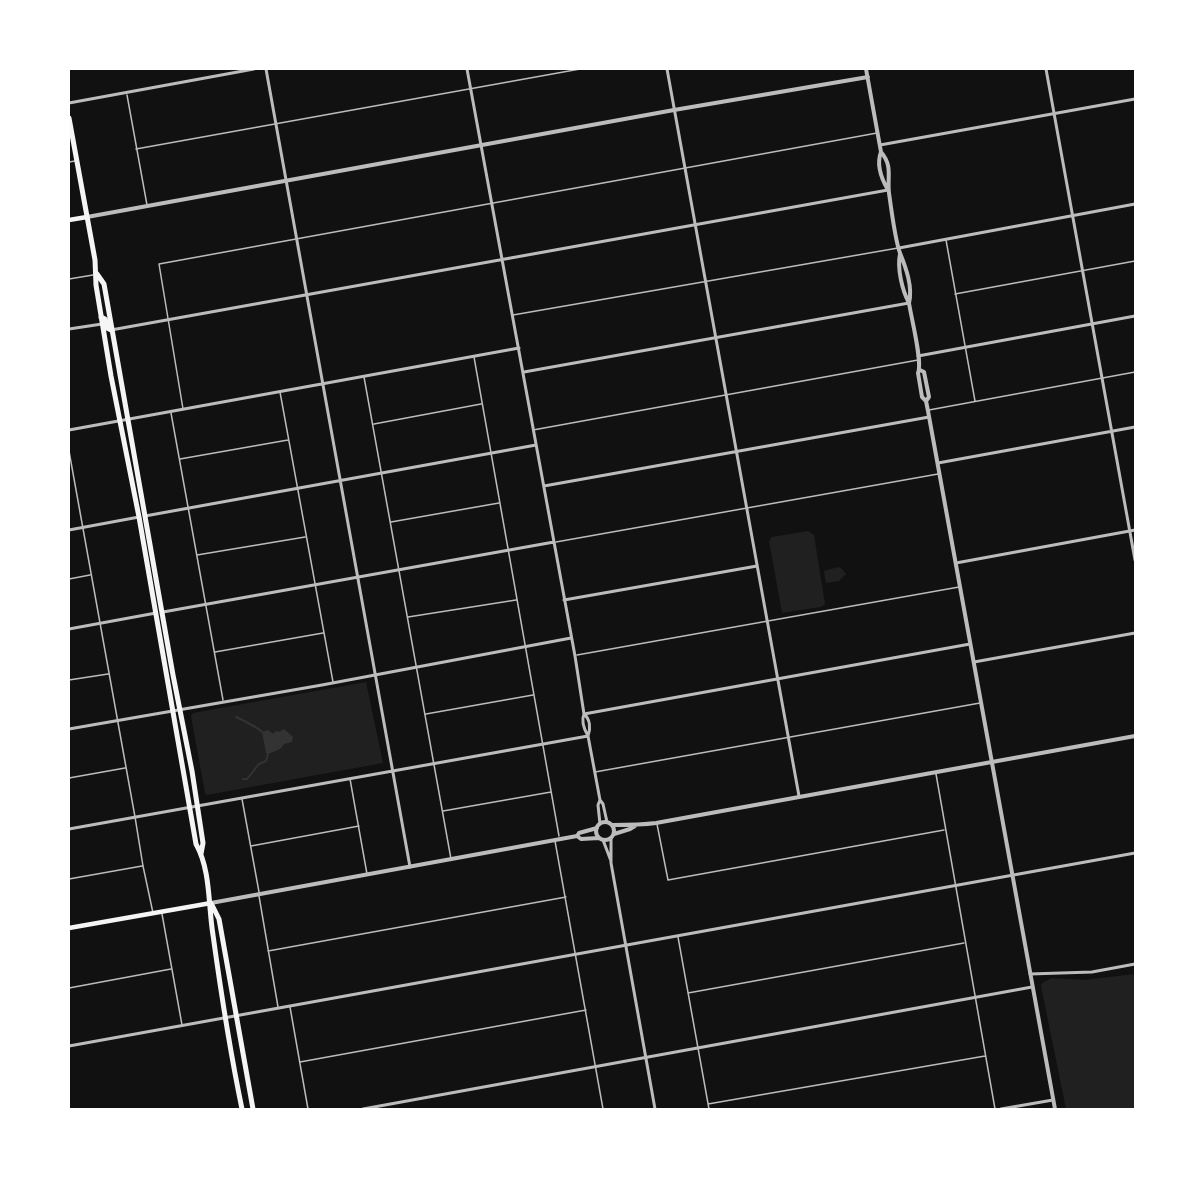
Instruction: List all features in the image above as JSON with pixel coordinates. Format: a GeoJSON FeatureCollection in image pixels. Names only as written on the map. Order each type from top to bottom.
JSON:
{"type":"FeatureCollection","features":[{"type":"Feature","properties":{"kind":"main road"},"geometry":{"type":"LineString","coordinates":[[69,117],[97,274],[96,285],[102,324],[120,420],[163,612],[198,806],[204,843],[201,854]]}},
{"type":"Feature","properties":{"kind":"main road"},"geometry":{"type":"LineString","coordinates":[[69,220],[87,217]]}},
{"type":"Feature","properties":{"kind":"main road"},"geometry":{"type":"LineString","coordinates":[[97,274],[104,284],[128,419],[172,712],[196,844],[201,854],[211,903],[212,930],[225,1018],[242,1109]]}},
{"type":"Feature","properties":{"kind":"main road"},"geometry":{"type":"LineString","coordinates":[[101,316],[105,319],[107,328],[111,330]]}},
{"type":"Feature","properties":{"kind":"main road"},"geometry":{"type":"LineString","coordinates":[[181,758],[189,756]]}},
{"type":"Feature","properties":{"kind":"main road"},"geometry":{"type":"LineString","coordinates":[[69,928],[211,903]]}},
{"type":"Feature","properties":{"kind":"main road"},"geometry":{"type":"LineString","coordinates":[[211,903],[219,919],[253,1109]]}},
{"type":"Feature","properties":{"kind":"street"},"geometry":{"type":"LineString","coordinates":[[69,103],[254,69]]}},
{"type":"Feature","properties":{"kind":"street"},"geometry":{"type":"LineString","coordinates":[[266,69],[410,867]]}},
{"type":"Feature","properties":{"kind":"street"},"geometry":{"type":"LineString","coordinates":[[467,69],[554,542],[584,714],[582,718],[588,736],[600,800],[613,836],[611,863]]}},
{"type":"Feature","properties":{"kind":"street"},"geometry":{"type":"LineString","coordinates":[[667,69],[799,796]]}},
{"type":"Feature","properties":{"kind":"street"},"geometry":{"type":"LineString","coordinates":[[866,69],[880,145],[881,153],[878,160],[882,179],[888,190],[900,254],[904,259],[911,296],[909,303],[919,358],[918,373],[922,397],[926,401],[938,463],[1054,1109]]}},
{"type":"Feature","properties":{"kind":"street"},"geometry":{"type":"LineString","coordinates":[[1046,69],[1135,560]]}},
{"type":"Feature","properties":{"kind":"street"},"geometry":{"type":"LineString","coordinates":[[87,217],[868,77]]}},
{"type":"Feature","properties":{"kind":"street"},"geometry":{"type":"LineString","coordinates":[[880,145],[1135,99]]}},
{"type":"Feature","properties":{"kind":"street"},"geometry":{"type":"LineString","coordinates":[[881,153],[887,159],[890,178],[888,190]]}},
{"type":"Feature","properties":{"kind":"street"},"geometry":{"type":"LineString","coordinates":[[111,330],[888,190]]}},
{"type":"Feature","properties":{"kind":"street"},"geometry":{"type":"LineString","coordinates":[[899,248],[1135,204]]}},
{"type":"Feature","properties":{"kind":"street"},"geometry":{"type":"LineString","coordinates":[[523,372],[909,303]]}},
{"type":"Feature","properties":{"kind":"street"},"geometry":{"type":"LineString","coordinates":[[919,358],[966,347],[1135,316]]}},
{"type":"Feature","properties":{"kind":"street"},"geometry":{"type":"LineString","coordinates":[[69,329],[102,324]]}},
{"type":"Feature","properties":{"kind":"street"},"geometry":{"type":"LineString","coordinates":[[69,430],[519,348]]}},
{"type":"Feature","properties":{"kind":"street"},"geometry":{"type":"LineString","coordinates":[[543,486],[929,417]]}},
{"type":"Feature","properties":{"kind":"street"},"geometry":{"type":"LineString","coordinates":[[938,463],[1135,427]]}},
{"type":"Feature","properties":{"kind":"street"},"geometry":{"type":"LineString","coordinates":[[69,530],[536,445]]}},
{"type":"Feature","properties":{"kind":"street"},"geometry":{"type":"LineString","coordinates":[[956,563],[1135,530]]}},
{"type":"Feature","properties":{"kind":"street"},"geometry":{"type":"LineString","coordinates":[[69,629],[554,542]]}},
{"type":"Feature","properties":{"kind":"street"},"geometry":{"type":"LineString","coordinates":[[564,601],[758,566]]}},
{"type":"Feature","properties":{"kind":"street"},"geometry":{"type":"LineString","coordinates":[[974,662],[1135,633]]}},
{"type":"Feature","properties":{"kind":"street"},"geometry":{"type":"LineString","coordinates":[[69,729],[180,711],[223,701],[333,683],[571,638]]}},
{"type":"Feature","properties":{"kind":"street"},"geometry":{"type":"LineString","coordinates":[[584,714],[970,644]]}},
{"type":"Feature","properties":{"kind":"street"},"geometry":{"type":"LineString","coordinates":[[69,829],[588,736]]}},
{"type":"Feature","properties":{"kind":"street"},"geometry":{"type":"LineString","coordinates":[[211,903],[558,840],[577,836],[579,833],[609,824],[656,823],[1135,736]]}},
{"type":"Feature","properties":{"kind":"street"},"geometry":{"type":"LineString","coordinates":[[600,800],[598,826],[611,863],[655,1109]]}},
{"type":"Feature","properties":{"kind":"street"},"geometry":{"type":"LineString","coordinates":[[577,836],[581,839],[601,839],[635,825]]}},
{"type":"Feature","properties":{"kind":"street"},"geometry":{"type":"LineString","coordinates":[[69,1046],[1135,853]]}},
{"type":"Feature","properties":{"kind":"street"},"geometry":{"type":"LineString","coordinates":[[1030,974],[1092,972],[1135,964]]}},
{"type":"Feature","properties":{"kind":"street"},"geometry":{"type":"LineString","coordinates":[[363,1109],[1032,987]]}},
{"type":"Feature","properties":{"kind":"street"},"geometry":{"type":"LineString","coordinates":[[1002,1109],[1053,1100]]}},
{"type":"Feature","properties":{"kind":"lane"},"geometry":{"type":"LineString","coordinates":[[136,149],[580,69]]}},
{"type":"Feature","properties":{"kind":"lane"},"geometry":{"type":"LineString","coordinates":[[126,93],[147,206]]}},
{"type":"Feature","properties":{"kind":"lane"},"geometry":{"type":"LineString","coordinates":[[183,409],[159,264],[878,133]]}},
{"type":"Feature","properties":{"kind":"lane"},"geometry":{"type":"LineString","coordinates":[[69,162],[76,160]]}},
{"type":"Feature","properties":{"kind":"lane"},"geometry":{"type":"LineString","coordinates":[[946,239],[975,402]]}},
{"type":"Feature","properties":{"kind":"lane"},"geometry":{"type":"LineString","coordinates":[[512,316],[899,248]]}},
{"type":"Feature","properties":{"kind":"lane"},"geometry":{"type":"LineString","coordinates":[[955,294],[1135,261]]}},
{"type":"Feature","properties":{"kind":"lane"},"geometry":{"type":"LineString","coordinates":[[69,279],[97,274]]}},
{"type":"Feature","properties":{"kind":"lane"},"geometry":{"type":"LineString","coordinates":[[474,356],[552,792],[566,897],[603,1109]]}},
{"type":"Feature","properties":{"kind":"lane"},"geometry":{"type":"LineString","coordinates":[[533,430],[919,358]]}},
{"type":"Feature","properties":{"kind":"lane"},"geometry":{"type":"LineString","coordinates":[[928,411],[1135,372]]}},
{"type":"Feature","properties":{"kind":"lane"},"geometry":{"type":"LineString","coordinates":[[364,376],[451,860]]}},
{"type":"Feature","properties":{"kind":"lane"},"geometry":{"type":"LineString","coordinates":[[280,391],[333,683]]}},
{"type":"Feature","properties":{"kind":"lane"},"geometry":{"type":"LineString","coordinates":[[372,424],[482,404]]}},
{"type":"Feature","properties":{"kind":"lane"},"geometry":{"type":"LineString","coordinates":[[171,411],[223,701]]}},
{"type":"Feature","properties":{"kind":"lane"},"geometry":{"type":"LineString","coordinates":[[180,460],[289,440]]}},
{"type":"Feature","properties":{"kind":"lane"},"geometry":{"type":"LineString","coordinates":[[69,451],[142,866],[153,913]]}},
{"type":"Feature","properties":{"kind":"lane"},"geometry":{"type":"LineString","coordinates":[[554,542],[939,474]]}},
{"type":"Feature","properties":{"kind":"lane"},"geometry":{"type":"LineString","coordinates":[[69,480],[74,479]]}},
{"type":"Feature","properties":{"kind":"lane"},"geometry":{"type":"LineString","coordinates":[[390,522],[500,502]]}},
{"type":"Feature","properties":{"kind":"lane"},"geometry":{"type":"LineString","coordinates":[[197,555],[306,537]]}},
{"type":"Feature","properties":{"kind":"lane"},"geometry":{"type":"LineString","coordinates":[[69,579],[91,575]]}},
{"type":"Feature","properties":{"kind":"lane"},"geometry":{"type":"LineString","coordinates":[[574,656],[960,587]]}},
{"type":"Feature","properties":{"kind":"lane"},"geometry":{"type":"LineString","coordinates":[[408,618],[517,600]]}},
{"type":"Feature","properties":{"kind":"lane"},"geometry":{"type":"LineString","coordinates":[[214,652],[324,633]]}},
{"type":"Feature","properties":{"kind":"lane"},"geometry":{"type":"LineString","coordinates":[[69,680],[108,674]]}},
{"type":"Feature","properties":{"kind":"lane"},"geometry":{"type":"LineString","coordinates":[[425,714],[534,695]]}},
{"type":"Feature","properties":{"kind":"lane"},"geometry":{"type":"LineString","coordinates":[[595,772],[981,703]]}},
{"type":"Feature","properties":{"kind":"lane"},"geometry":{"type":"LineString","coordinates":[[69,778],[126,768]]}},
{"type":"Feature","properties":{"kind":"lane"},"geometry":{"type":"LineString","coordinates":[[936,773],[995,1109]]}},
{"type":"Feature","properties":{"kind":"lane"},"geometry":{"type":"LineString","coordinates":[[350,778],[367,875]]}},
{"type":"Feature","properties":{"kind":"lane"},"geometry":{"type":"LineString","coordinates":[[442,811],[552,792]]}},
{"type":"Feature","properties":{"kind":"lane"},"geometry":{"type":"LineString","coordinates":[[242,798],[279,1008]]}},
{"type":"Feature","properties":{"kind":"lane"},"geometry":{"type":"LineString","coordinates":[[656,823],[668,880],[945,830]]}},
{"type":"Feature","properties":{"kind":"lane"},"geometry":{"type":"LineString","coordinates":[[251,846],[358,826]]}},
{"type":"Feature","properties":{"kind":"lane"},"geometry":{"type":"LineString","coordinates":[[69,879],[142,866]]}},
{"type":"Feature","properties":{"kind":"lane"},"geometry":{"type":"LineString","coordinates":[[268,951],[566,897]]}},
{"type":"Feature","properties":{"kind":"lane"},"geometry":{"type":"LineString","coordinates":[[161,911],[182,1025]]}},
{"type":"Feature","properties":{"kind":"lane"},"geometry":{"type":"LineString","coordinates":[[677,936],[709,1109]]}},
{"type":"Feature","properties":{"kind":"lane"},"geometry":{"type":"LineString","coordinates":[[688,993],[965,943]]}},
{"type":"Feature","properties":{"kind":"lane"},"geometry":{"type":"LineString","coordinates":[[69,988],[171,969]]}},
{"type":"Feature","properties":{"kind":"lane"},"geometry":{"type":"LineString","coordinates":[[290,1006],[308,1109]]}},
{"type":"Feature","properties":{"kind":"lane"},"geometry":{"type":"LineString","coordinates":[[300,1062],[586,1010]]}},
{"type":"Feature","properties":{"kind":"lane"},"geometry":{"type":"LineString","coordinates":[[708,1104],[986,1056]]}},
{"type":"Feature","properties":{"kind":"shaded area"},"geometry":{"type":"Polygon","coordinates":[[[808,531],[814,535],[825,604],[821,607],[782,613],[769,541],[772,537],[808,531]]]}},
{"type":"Feature","properties":{"kind":"shaded area"},"geometry":{"type":"Polygon","coordinates":[[[838,567],[846,574],[839,581],[826,583],[824,571],[838,567]]]}},
{"type":"Feature","properties":{"kind":"shaded area"},"geometry":{"type":"Polygon","coordinates":[[[366,682],[383,763],[207,795],[205,793],[191,716],[193,713],[366,682]]]}},
{"type":"Feature","properties":{"kind":"shaded area"},"geometry":{"type":"Polygon","coordinates":[[[284,729],[293,737],[292,742],[266,753],[262,732],[268,730],[273,734],[284,729]]]}},
{"type":"Feature","properties":{"kind":"shaded area"},"geometry":{"type":"Polygon","coordinates":[[[1135,974],[1135,1109],[1066,1109],[1042,983],[1052,978],[1084,980],[1135,974]]]}},
{"type":"Feature","properties":{"kind":"waterway"},"geometry":{"type":"LineString","coordinates":[[236,717],[262,732]]}},
{"type":"Feature","properties":{"kind":"waterway"},"geometry":{"type":"LineString","coordinates":[[243,779],[247,779],[259,764],[266,761],[268,754]]}}]}
